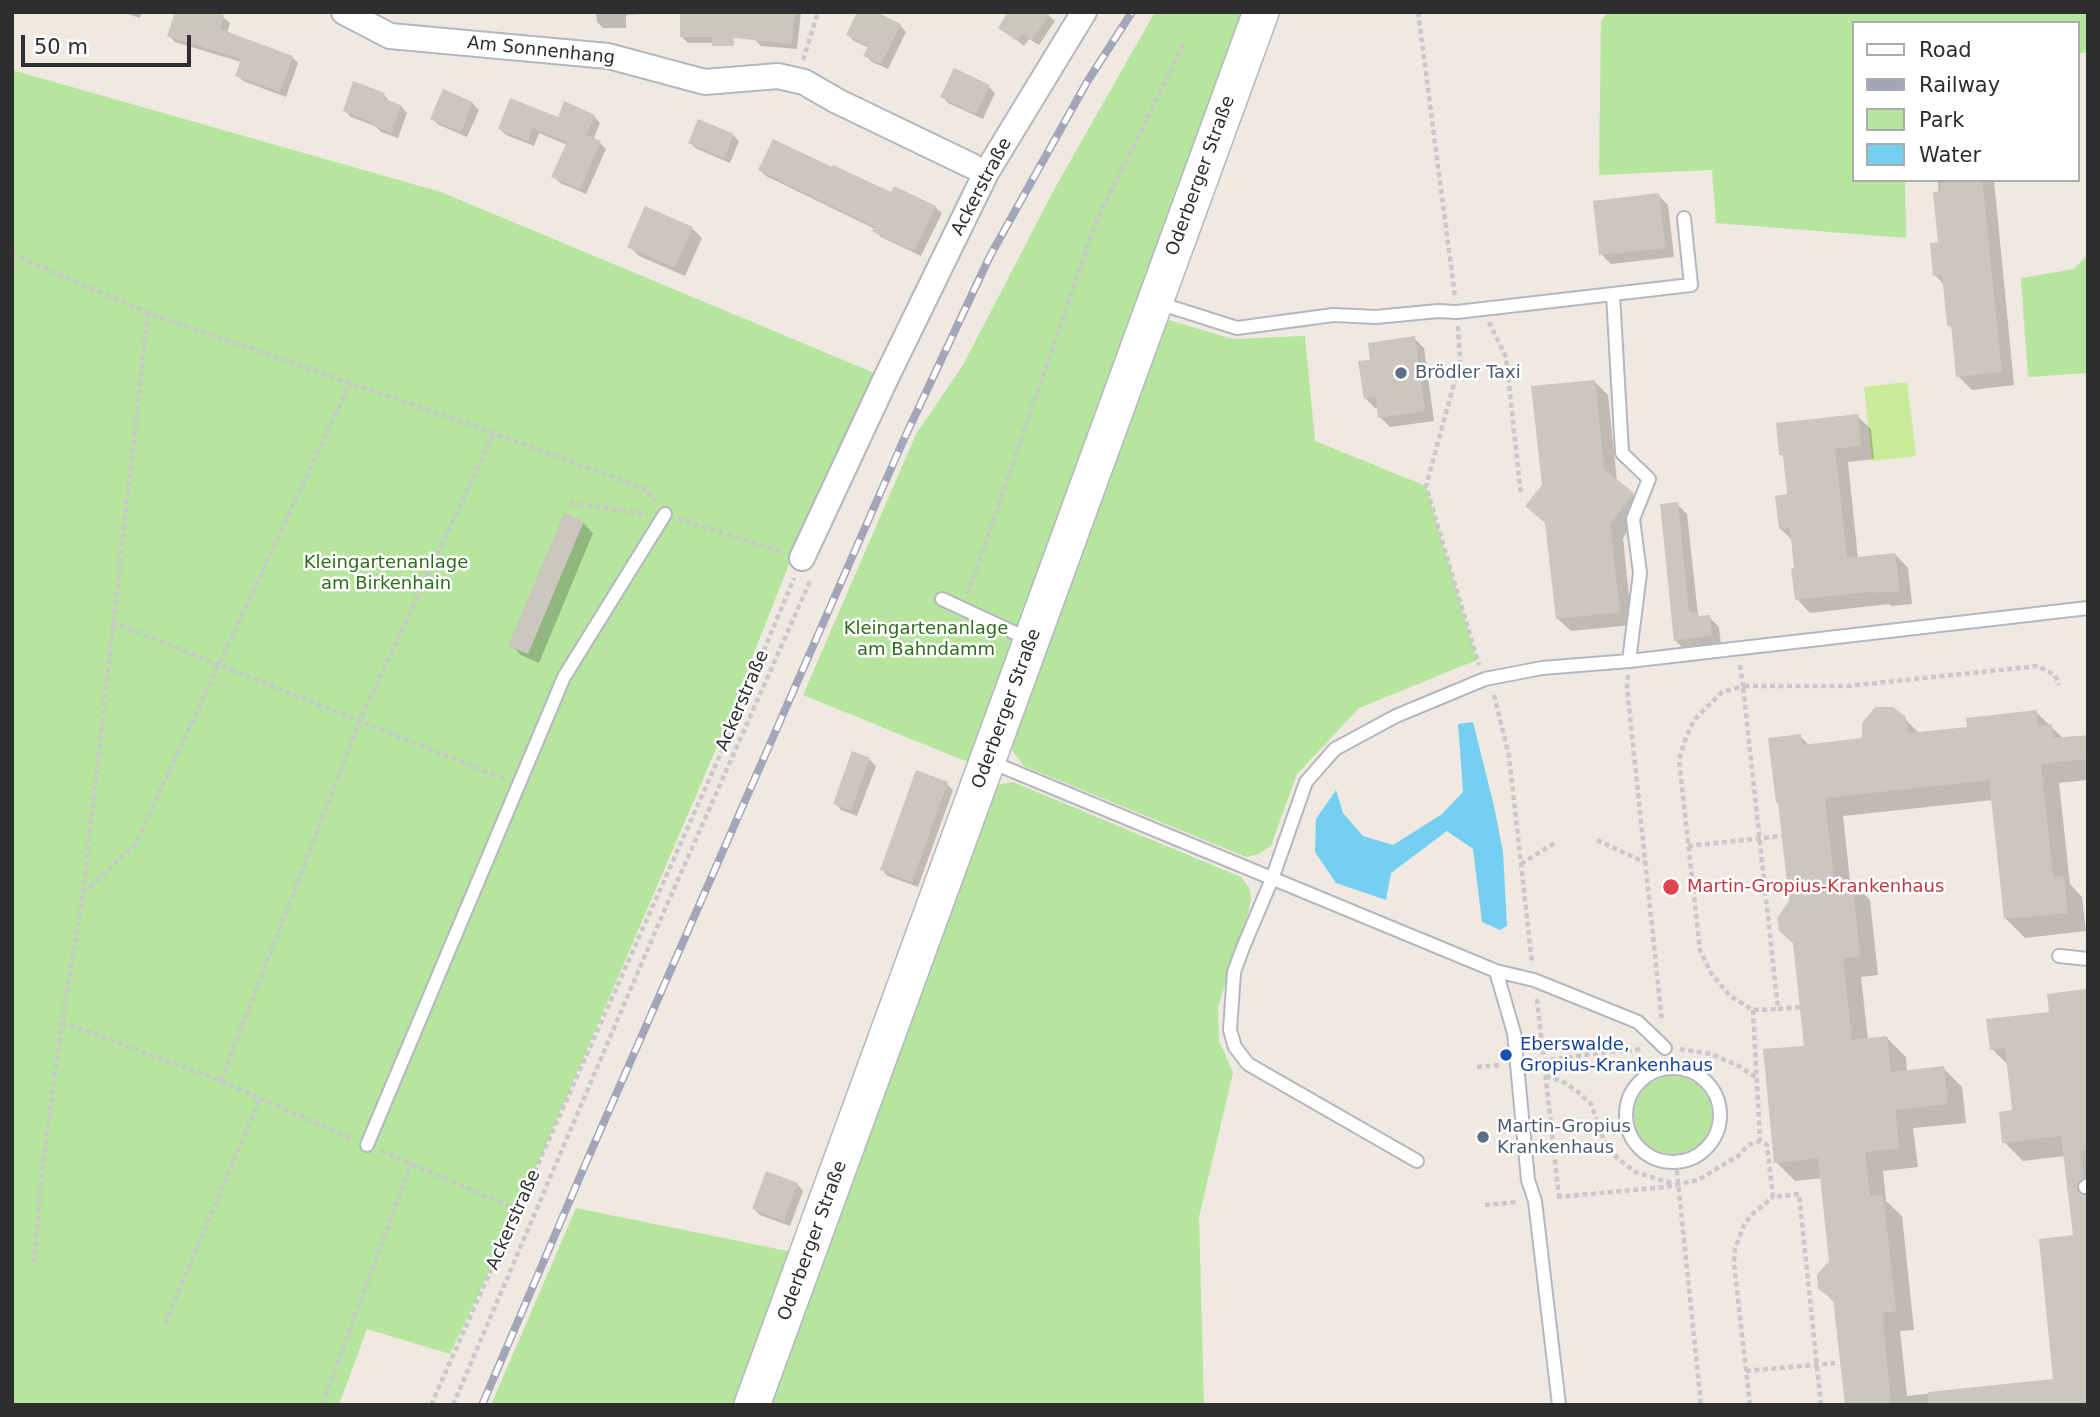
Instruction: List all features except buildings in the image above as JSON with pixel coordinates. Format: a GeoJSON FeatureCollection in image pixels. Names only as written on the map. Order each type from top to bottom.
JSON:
{"type":"FeatureCollection","features":[{"type":"Feature","properties":{"kind":"main road","name":"Oderberger Straße"},"geometry":{"type":"LineString","coordinates":[[752,1405],[1261,12]]}},
{"type":"Feature","properties":{"kind":"street","name":"Am Sonnenhang"},"geometry":{"type":"LineString","coordinates":[[344,12],[390,36],[608,57],[705,82],[778,76],[804,82],[837,101],[972,166]]}},
{"type":"Feature","properties":{"kind":"street","name":"Ackerstraße"},"geometry":{"type":"LineString","coordinates":[[808,567],[886,378],[986,173],[1084,12]]}},
{"type":"Feature","properties":{"kind":"lane"},"geometry":{"type":"LineString","coordinates":[[1155,302],[1237,328],[1334,315],[1376,317],[1482,310],[1691,285],[1684,218]]}},
{"type":"Feature","properties":{"kind":"lane"},"geometry":{"type":"LineString","coordinates":[[1613,294],[1622,453],[1649,480],[1633,519],[1640,573],[1629,661]]}},
{"type":"Feature","properties":{"kind":"lane"},"geometry":{"type":"LineString","coordinates":[[367,1145],[564,677],[665,514]]}},
{"type":"Feature","properties":{"kind":"lane"},"geometry":{"type":"LineString","coordinates":[[942,599],[1032,641]]}},
{"type":"Feature","properties":{"kind":"lane"},"geometry":{"type":"LineString","coordinates":[[1417,1161],[1248,1064],[1235,1047],[1230,1030],[1234,972],[1272,879],[1306,782],[1335,749],[1396,716],[1485,679],[1542,668],[1629,661],[2088,608]]}},
{"type":"Feature","properties":{"kind":"lane"},"geometry":{"type":"LineString","coordinates":[[988,761],[1496,971],[1534,980],[1638,1022],[1665,1048]]}},
{"type":"Feature","properties":{"kind":"lane"},"geometry":{"type":"LineString","coordinates":[[2059,956],[2088,959]]}},
{"type":"Feature","properties":{"kind":"lane"},"geometry":{"type":"LineString","coordinates":[[1496,971],[1514,1033],[1528,1180],[1535,1201],[1559,1405]]}},
{"type":"Feature","properties":{"kind":"lane"},"geometry":{"type":"LineString","coordinates":[[1674,1067],[1693,1072],[1706,1081],[1716,1094],[1720,1114],[1718,1130],[1708,1147],[1691,1158],[1675,1162],[1660,1160],[1642,1151],[1630,1135],[1625,1115],[1631,1092],[1641,1080],[1654,1071],[1674,1067]]}},
{"type":"Feature","properties":{"kind":"path"},"geometry":{"type":"LineString","coordinates":[[797,81],[818,12]]}},
{"type":"Feature","properties":{"kind":"path"},"geometry":{"type":"LineString","coordinates":[[1418,12],[1457,312],[1460,362],[1426,486],[1477,660],[1493,692],[1509,756],[1559,1197]]}},
{"type":"Feature","properties":{"kind":"path"},"geometry":{"type":"LineString","coordinates":[[963,608],[1095,225],[1184,43]]}},
{"type":"Feature","properties":{"kind":"path"},"geometry":{"type":"LineString","coordinates":[[12,254],[148,313],[494,433],[646,490],[665,514]]}},
{"type":"Feature","properties":{"kind":"path"},"geometry":{"type":"LineString","coordinates":[[1482,310],[1506,358],[1521,495]]}},
{"type":"Feature","properties":{"kind":"path"},"geometry":{"type":"LineString","coordinates":[[34,1263],[41,1171],[83,894],[148,313]]}},
{"type":"Feature","properties":{"kind":"path"},"geometry":{"type":"LineString","coordinates":[[83,894],[135,845],[350,383]]}},
{"type":"Feature","properties":{"kind":"path"},"geometry":{"type":"LineString","coordinates":[[221,1081],[360,720],[494,433]]}},
{"type":"Feature","properties":{"kind":"path"},"geometry":{"type":"LineString","coordinates":[[453,1405],[808,567],[665,514],[636,513],[570,503]]}},
{"type":"Feature","properties":{"kind":"path","name":"Ackerstraße"},"geometry":{"type":"LineString","coordinates":[[431,1405],[724,746],[808,567]]}},
{"type":"Feature","properties":{"kind":"path"},"geometry":{"type":"LineString","coordinates":[[112,622],[520,785]]}},
{"type":"Feature","properties":{"kind":"path"},"geometry":{"type":"LineString","coordinates":[[1737,647],[1778,1009]]}},
{"type":"Feature","properties":{"kind":"path"},"geometry":{"type":"LineString","coordinates":[[1629,661],[1627,688],[1665,1048]]}},
{"type":"Feature","properties":{"kind":"path"},"geometry":{"type":"LineString","coordinates":[[1800,1007],[1753,1010],[1730,996],[1711,973],[1700,950],[1679,760],[1694,720],[1722,692],[1743,686],[1847,685],[2038,666],[2055,675],[2059,685]]}},
{"type":"Feature","properties":{"kind":"path"},"geometry":{"type":"LineString","coordinates":[[1688,846],[1782,836]]}},
{"type":"Feature","properties":{"kind":"path"},"geometry":{"type":"LineString","coordinates":[[1597,839],[1646,863]]}},
{"type":"Feature","properties":{"kind":"path"},"geometry":{"type":"LineString","coordinates":[[1521,864],[1556,842]]}},
{"type":"Feature","properties":{"kind":"path"},"geometry":{"type":"LineString","coordinates":[[1753,1010],[1760,1141]]}},
{"type":"Feature","properties":{"kind":"path"},"geometry":{"type":"LineString","coordinates":[[62,1022],[221,1081],[518,1210]]}},
{"type":"Feature","properties":{"kind":"path"},"geometry":{"type":"LineString","coordinates":[[1477,1067],[1665,1048],[1711,1054],[1737,1065],[1757,1078]]}},
{"type":"Feature","properties":{"kind":"path"},"geometry":{"type":"LineString","coordinates":[[1546,1076],[1562,1082],[1591,1104],[1603,1138],[1617,1158],[1635,1172],[1678,1185]]}},
{"type":"Feature","properties":{"kind":"path"},"geometry":{"type":"LineString","coordinates":[[165,1324],[260,1098]]}},
{"type":"Feature","properties":{"kind":"path"},"geometry":{"type":"LineString","coordinates":[[1485,1205],[1678,1185],[1698,1180],[1738,1156],[1748,1145],[1760,1141],[1767,1145],[1773,1197]]}},
{"type":"Feature","properties":{"kind":"path"},"geometry":{"type":"LineString","coordinates":[[1675,1162],[1701,1405]]}},
{"type":"Feature","properties":{"kind":"path"},"geometry":{"type":"LineString","coordinates":[[322,1405],[411,1164]]}},
{"type":"Feature","properties":{"kind":"path"},"geometry":{"type":"LineString","coordinates":[[1750,1405],[1734,1264],[1735,1249],[1751,1215],[1773,1197],[1799,1194],[1821,1405]]}},
{"type":"Feature","properties":{"kind":"path"},"geometry":{"type":"LineString","coordinates":[[1746,1371],[1835,1363]]}},
{"type":"Feature","properties":{"kind":"green space","name":"Kleingartenanlage am Bahndamm"},"geometry":{"type":"Polygon","coordinates":[[[1155,12],[1244,12],[975,765],[803,695],[916,434],[963,365],[1056,186],[1155,12]]]}},
{"type":"Feature","properties":{"kind":"green space"},"geometry":{"type":"Polygon","coordinates":[[[1608,12],[2088,12],[2088,52],[2079,54],[2079,21],[1852,21],[1852,182],[1905,182],[1906,238],[1716,223],[1712,170],[1599,175],[1601,21],[1608,12]]]}},
{"type":"Feature","properties":{"kind":"green space","name":"Kleingartenanlage am Birkenhain"},"geometry":{"type":"Polygon","coordinates":[[[12,70],[441,192],[879,375],[793,554],[719,742],[518,1210],[450,1354],[367,1329],[339,1405],[12,1405],[12,70]]]}},
{"type":"Feature","properties":{"kind":"green space"},"geometry":{"type":"Polygon","coordinates":[[[2088,254],[2088,373],[2028,377],[2021,278],[2074,269],[2088,254]]]}},
{"type":"Feature","properties":{"kind":"green space"},"geometry":{"type":"Polygon","coordinates":[[[1162,318],[1233,339],[1305,336],[1315,441],[1426,486],[1477,660],[1359,708],[1297,774],[1271,846],[1259,854],[1246,857],[1024,766],[1013,752],[1010,737],[1162,318]]]}},
{"type":"Feature","properties":{"kind":"green space"},"geometry":{"type":"Polygon","coordinates":[[[1907,382],[1916,456],[1872,461],[1864,387],[1907,382]]]}},
{"type":"Feature","properties":{"kind":"green space"},"geometry":{"type":"Polygon","coordinates":[[[1013,782],[1241,877],[1249,887],[1251,900],[1245,926],[1218,1006],[1219,1041],[1233,1073],[1199,1217],[1204,1405],[763,1405],[981,801],[1000,784],[1013,782]]]}},
{"type":"Feature","properties":{"kind":"green space"},"geometry":{"type":"Polygon","coordinates":[[[1673,1076],[1688,1079],[1700,1088],[1709,1100],[1712,1115],[1709,1130],[1700,1142],[1688,1151],[1673,1154],[1658,1151],[1646,1142],[1637,1130],[1634,1115],[1637,1100],[1646,1088],[1658,1079],[1673,1076]]]}},
{"type":"Feature","properties":{"kind":"green space"},"geometry":{"type":"Polygon","coordinates":[[[576,1208],[797,1253],[743,1405],[491,1405],[576,1208]]]}},
{"type":"Feature","properties":{"kind":"water"},"geometry":{"type":"Polygon","coordinates":[[[1473,722],[1503,852],[1507,926],[1500,930],[1482,922],[1473,849],[1447,831],[1391,873],[1386,900],[1336,883],[1315,852],[1316,819],[1336,790],[1343,813],[1363,836],[1393,845],[1442,814],[1463,792],[1458,724],[1473,722]]]}},
{"type":"Feature","properties":{"kind":"railway"},"geometry":{"type":"LineString","coordinates":[[482,1405],[904,439],[990,256],[1087,82],[1132,12]]}},
{"type":"Feature","properties":{"kind":"place","name":"Brödler Taxi"},"geometry":{"type":"Point","coordinates":[1401,373]}},
{"type":"Feature","properties":{"kind":"place","name":"Martin-Gropius-Krankenhaus"},"geometry":{"type":"Point","coordinates":[1671,887]}},
{"type":"Feature","properties":{"kind":"place","name":"Eberswalde, Gropius-Krankenhaus"},"geometry":{"type":"Point","coordinates":[1506,1055]}},
{"type":"Feature","properties":{"kind":"place","name":"Martin-Gropius Krankenhaus"},"geometry":{"type":"Point","coordinates":[1483,1137]}}]}
